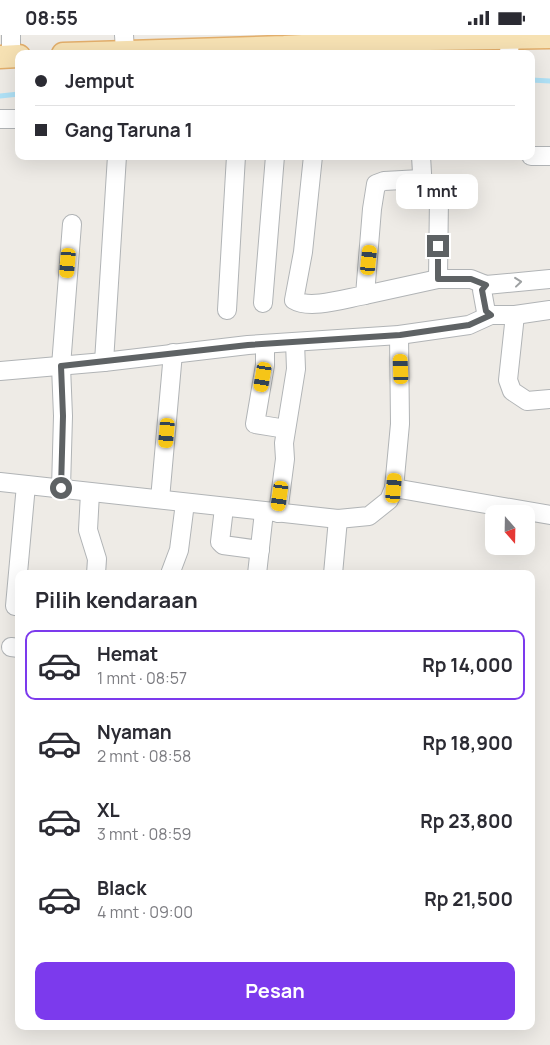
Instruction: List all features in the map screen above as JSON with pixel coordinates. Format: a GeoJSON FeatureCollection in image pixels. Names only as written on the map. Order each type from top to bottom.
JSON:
{"type":"FeatureCollection","features":[{"type":"Feature","properties":{"kind":"main road"},"geometry":{"type":"LineString","coordinates":[[98,50],[125,43],[211,42],[274,46],[423,42],[509,46],[550,37]]}},
{"type":"Feature","properties":{"kind":"street"},"geometry":{"type":"LineString","coordinates":[[0,119],[15,119]]}},
{"type":"Feature","properties":{"kind":"street"},"geometry":{"type":"LineString","coordinates":[[535,156],[550,156]]}},
{"type":"Feature","properties":{"kind":"street"},"geometry":{"type":"LineString","coordinates":[[104,362],[117,160]]}},
{"type":"Feature","properties":{"kind":"street"},"geometry":{"type":"LineString","coordinates":[[227,310],[236,160]]}},
{"type":"Feature","properties":{"kind":"street"},"geometry":{"type":"LineString","coordinates":[[263,303],[275,160]]}},
{"type":"Feature","properties":{"kind":"street"},"geometry":{"type":"LineString","coordinates":[[314,160],[294,300],[300,304],[310,305],[438,279],[471,279],[486,285],[550,279]]}},
{"type":"Feature","properties":{"kind":"street"},"geometry":{"type":"LineString","coordinates":[[421,160],[423,190],[439,196],[438,279]]}},
{"type":"Feature","properties":{"kind":"street"},"geometry":{"type":"LineString","coordinates":[[365,295],[372,209],[376,184],[384,181],[421,179]]}},
{"type":"Feature","properties":{"kind":"street"},"geometry":{"type":"LineString","coordinates":[[61,488],[63,416],[61,366],[72,224]]}},
{"type":"Feature","properties":{"kind":"street"},"geometry":{"type":"LineString","coordinates":[[486,285],[482,290],[483,297],[486,311],[491,315]]}},
{"type":"Feature","properties":{"kind":"street"},"geometry":{"type":"LineString","coordinates":[[0,371],[104,362],[265,344],[400,335],[469,325],[491,315],[516,315],[550,310]]}},
{"type":"Feature","properties":{"kind":"street"},"geometry":{"type":"LineString","coordinates":[[516,315],[508,380],[512,391],[527,401],[550,399]]}},
{"type":"Feature","properties":{"kind":"street"},"geometry":{"type":"LineString","coordinates":[[0,482],[338,519],[369,517],[389,500],[394,488],[400,415],[400,335]]}},
{"type":"Feature","properties":{"kind":"street"},"geometry":{"type":"LineString","coordinates":[[258,570],[260,550],[285,459],[286,429],[296,369],[295,342]]}},
{"type":"Feature","properties":{"kind":"street"},"geometry":{"type":"LineString","coordinates":[[265,344],[265,365],[255,424],[286,429]]}},
{"type":"Feature","properties":{"kind":"street"},"geometry":{"type":"LineString","coordinates":[[160,499],[173,353]]}},
{"type":"Feature","properties":{"kind":"street"},"geometry":{"type":"LineString","coordinates":[[18,570],[26,485]]}},
{"type":"Feature","properties":{"kind":"street"},"geometry":{"type":"LineString","coordinates":[[394,488],[550,515]]}},
{"type":"Feature","properties":{"kind":"street"},"geometry":{"type":"LineString","coordinates":[[90,493],[88,530],[97,559],[96,570]]}},
{"type":"Feature","properties":{"kind":"street"},"geometry":{"type":"LineString","coordinates":[[172,570],[179,551],[184,503]]}},
{"type":"Feature","properties":{"kind":"street"},"geometry":{"type":"LineString","coordinates":[[224,508],[220,542],[223,545],[260,550]]}},
{"type":"Feature","properties":{"kind":"street"},"geometry":{"type":"LineString","coordinates":[[332,570],[338,519]]}},
{"type":"Feature","properties":{"kind":"waterway"},"geometry":{"type":"LineString","coordinates":[[535,80],[550,81]]}},
{"type":"Feature","properties":{"kind":"waterway"},"geometry":{"type":"LineString","coordinates":[[0,96],[15,94]]}},
{"type":"Feature","properties":{"kind":"route"},"geometry":{"type":"LineString","coordinates":[[61,488],[63,447],[61,366],[248,345],[400,335],[469,325],[491,315],[486,311],[484,305],[482,290],[486,285],[471,279],[438,279],[438,246]]}}]}
